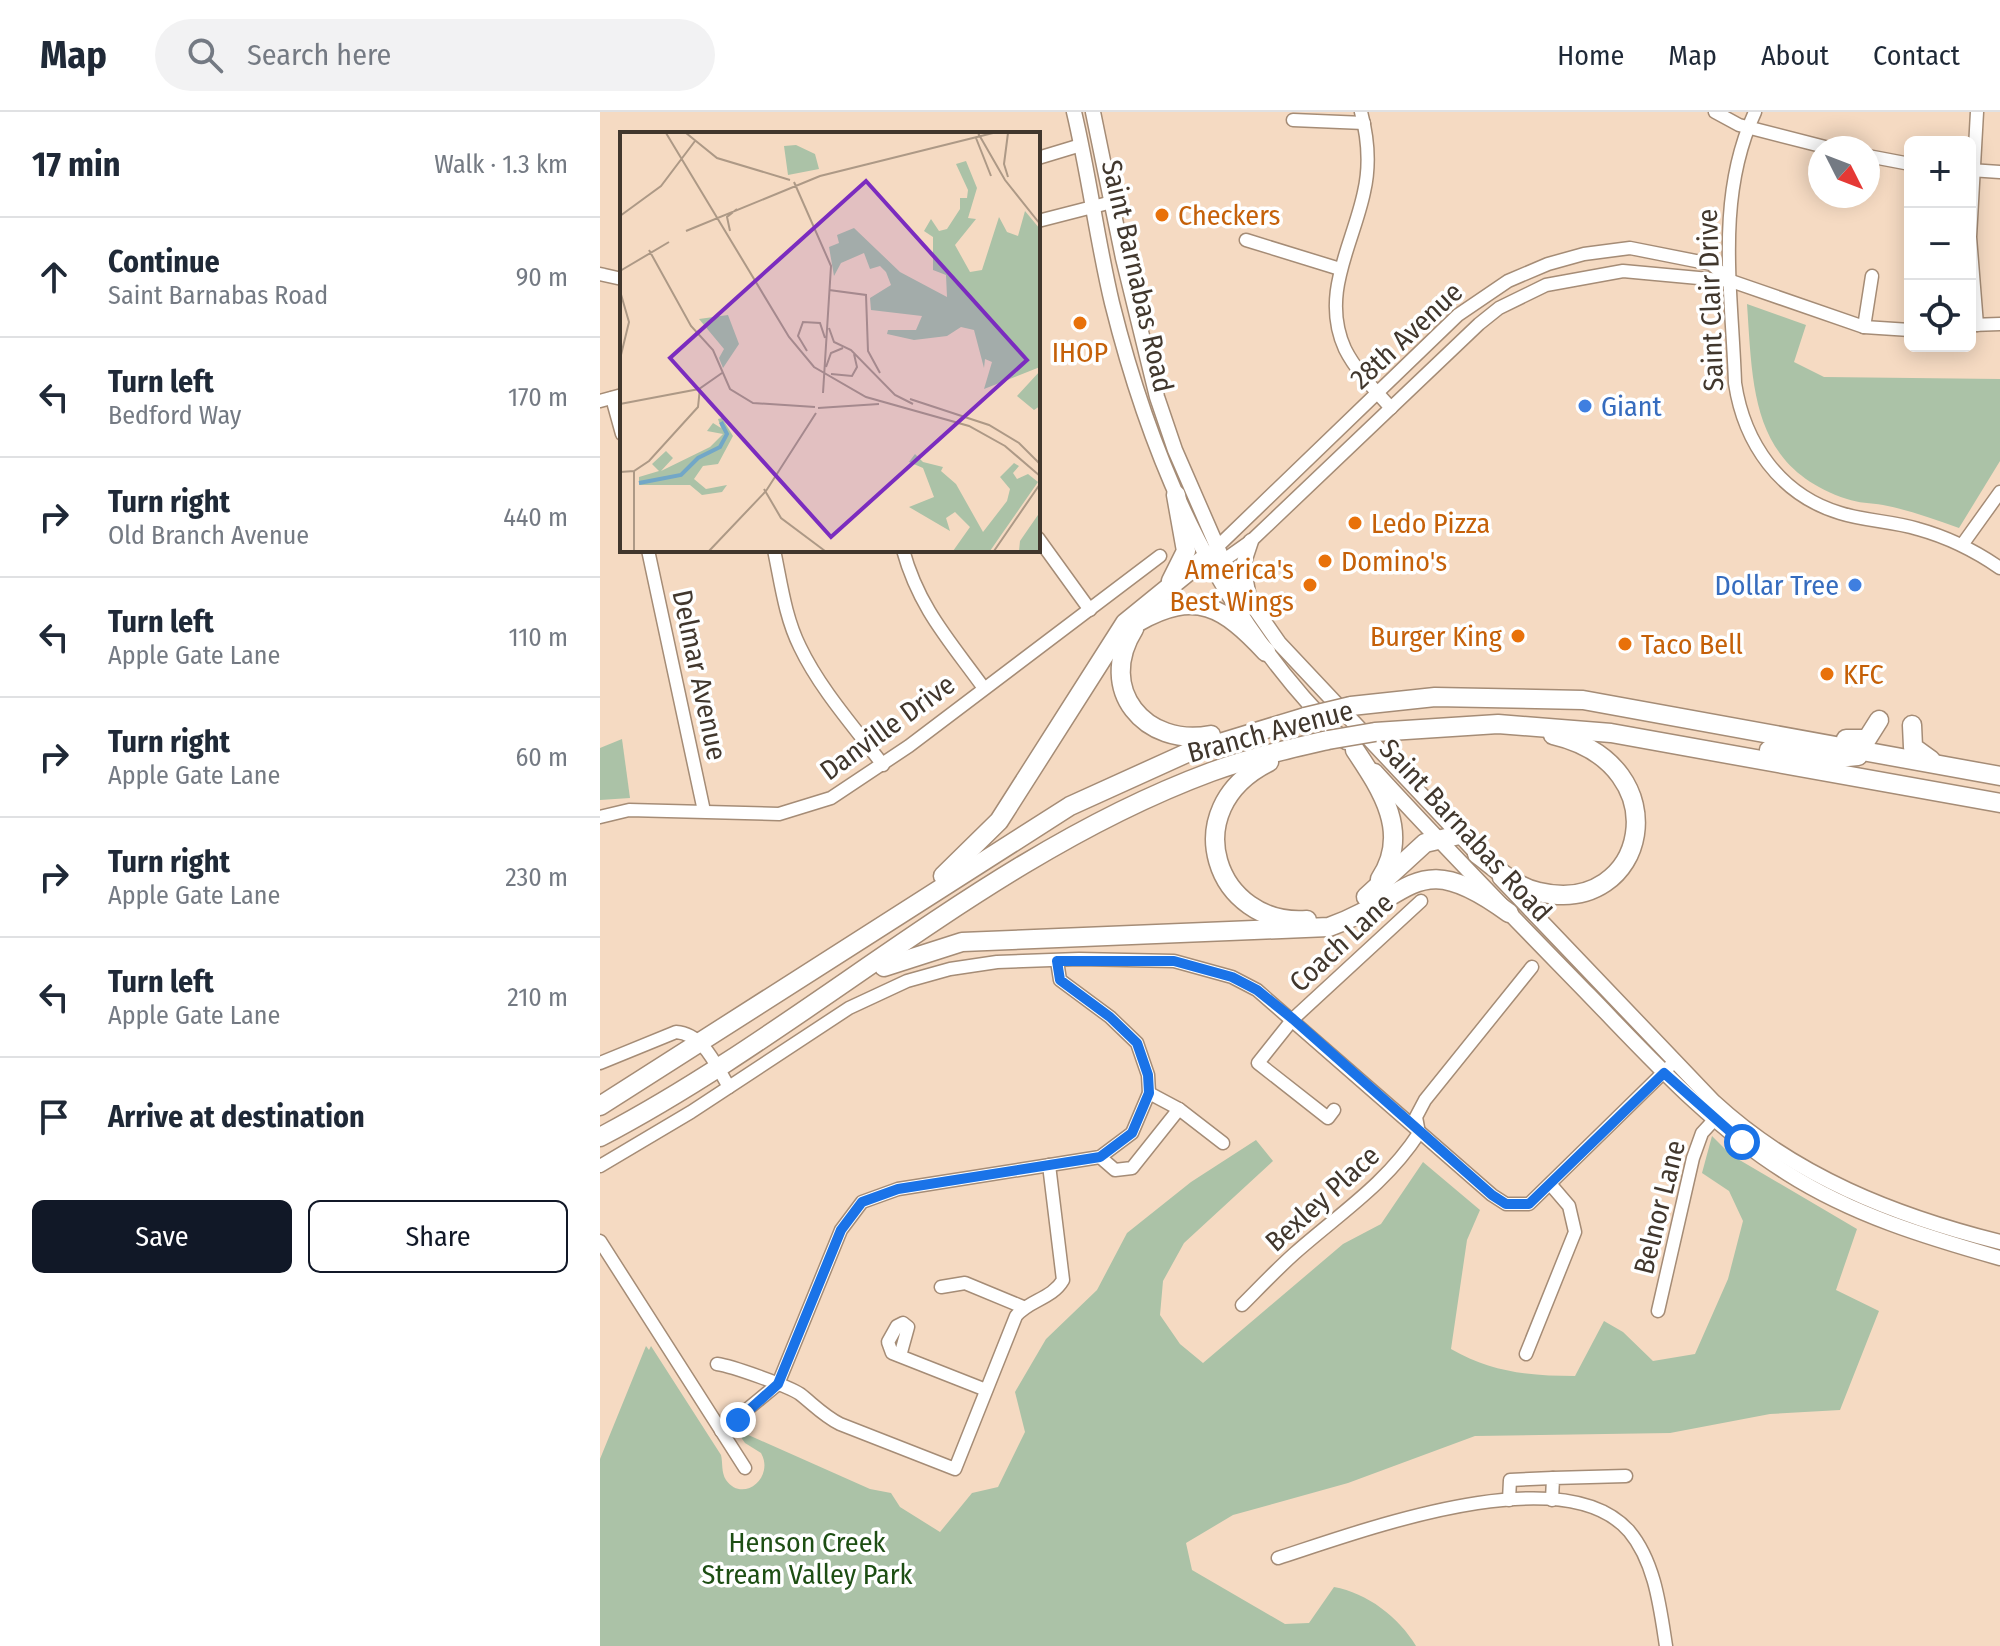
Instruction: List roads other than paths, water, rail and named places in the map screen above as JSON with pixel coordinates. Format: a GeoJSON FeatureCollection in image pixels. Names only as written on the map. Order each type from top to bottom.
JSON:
{"type":"FeatureCollection","features":[{"type":"Feature","properties":{"kind":"highway"},"geometry":{"type":"LineString","coordinates":[[1167,586],[1186,551],[1176,495]]}},
{"type":"Feature","properties":{"kind":"highway"},"geometry":{"type":"LineString","coordinates":[[854,943],[946,874],[999,821],[1125,623],[1167,586],[1214,559]]}},
{"type":"Feature","properties":{"kind":"highway"},"geometry":{"type":"LineString","coordinates":[[1214,559],[1138,622],[1125,643],[1121,677],[1126,697],[1149,724],[1180,739],[1281,722]]}},
{"type":"Feature","properties":{"kind":"highway"},"geometry":{"type":"LineString","coordinates":[[1138,622],[1182,604],[1209,606],[1231,619],[1266,652]]}},
{"type":"Feature","properties":{"kind":"highway","name":"Branch Avenue"},"geometry":{"type":"LineString","coordinates":[[600,1106],[1070,806],[1187,753],[1281,722],[1351,706],[1435,697],[1552,698],[1624,705],[2000,776]]}},
{"type":"Feature","properties":{"kind":"highway"},"geometry":{"type":"LineString","coordinates":[[1763,731],[1867,739],[1879,720]]}},
{"type":"Feature","properties":{"kind":"highway","name":"Branch Avenue"},"geometry":{"type":"LineString","coordinates":[[600,1137],[824,998],[1001,880],[1084,830],[1213,771],[1328,740],[1375,732],[1536,725],[1662,741],[1999,803]]}},
{"type":"Feature","properties":{"kind":"highway"},"geometry":{"type":"LineString","coordinates":[[1912,725],[1913,747],[1937,763]]}},
{"type":"Feature","properties":{"kind":"highway"},"geometry":{"type":"LineString","coordinates":[[1463,726],[1481,731],[1551,735],[1584,745],[1624,777],[1637,813],[1629,854],[1610,877],[1585,891],[1566,895],[1538,892],[1517,884],[1477,854]]}},
{"type":"Feature","properties":{"kind":"highway"},"geometry":{"type":"LineString","coordinates":[[1662,741],[1725,744],[1837,758],[1857,757],[1869,752]]}},
{"type":"Feature","properties":{"kind":"highway"},"geometry":{"type":"LineString","coordinates":[[1304,746],[1257,767],[1230,789],[1214,827],[1219,867],[1243,898],[1269,913],[1298,921],[1337,915],[1366,897],[1425,843],[1459,835]]}},
{"type":"Feature","properties":{"kind":"highway"},"geometry":{"type":"LineString","coordinates":[[1355,750],[1386,797],[1393,829],[1392,851],[1386,870],[1366,897]]}},
{"type":"Feature","properties":{"kind":"highway"},"geometry":{"type":"LineString","coordinates":[[1906,758],[1918,774],[1931,782],[1999,803]]}},
{"type":"Feature","properties":{"kind":"highway"},"geometry":{"type":"LineString","coordinates":[[824,998],[888,965],[962,942],[1312,929],[1352,919],[1402,886],[1428,879],[1443,878],[1476,889],[1509,913]]}},
{"type":"Feature","properties":{"kind":"main road","name":"Saint Barnabas Road"},"geometry":{"type":"LineString","coordinates":[[1074,112],[1112,300],[1135,384],[1176,495],[1266,652],[1509,913],[1669,1067],[1742,1126],[1827,1180],[1919,1220],[2000,1242]]}},
{"type":"Feature","properties":{"kind":"main road","name":"Saint Barnabas Road"},"geometry":{"type":"LineString","coordinates":[[1093,112],[1157,397],[1214,559],[1254,611],[1303,670],[1477,854],[1714,1120],[1788,1174],[1851,1207],[1905,1231],[2000,1258]]}},
{"type":"Feature","properties":{"kind":"main road"},"geometry":{"type":"LineString","coordinates":[[1251,541],[1246,551],[1243,576],[1254,611]]}},
{"type":"Feature","properties":{"kind":"street"},"geometry":{"type":"LineString","coordinates":[[1715,112],[1749,127],[1808,142]]}},
{"type":"Feature","properties":{"kind":"street","name":"Saint Clair Drive"},"geometry":{"type":"LineString","coordinates":[[1755,112],[1729,195],[1738,405],[1751,438],[1773,471],[1796,491],[1832,510],[1916,528],[1962,545],[2000,568]]}},
{"type":"Feature","properties":{"kind":"street"},"geometry":{"type":"LineString","coordinates":[[1975,136],[1977,112]]}},
{"type":"Feature","properties":{"kind":"street"},"geometry":{"type":"LineString","coordinates":[[1293,120],[1362,118],[1367,149],[1364,192],[1340,269],[1335,306],[1345,348],[1391,408]]}},
{"type":"Feature","properties":{"kind":"street"},"geometry":{"type":"LineString","coordinates":[[1040,157],[1081,145]]}},
{"type":"Feature","properties":{"kind":"street"},"geometry":{"type":"LineString","coordinates":[[1880,158],[1904,163]]}},
{"type":"Feature","properties":{"kind":"street"},"geometry":{"type":"LineString","coordinates":[[1976,171],[2000,172]]}},
{"type":"Feature","properties":{"kind":"street"},"geometry":{"type":"LineString","coordinates":[[1040,220],[1112,202]]}},
{"type":"Feature","properties":{"kind":"street"},"geometry":{"type":"LineString","coordinates":[[1972,208],[1972,280]]}},
{"type":"Feature","properties":{"kind":"street"},"geometry":{"type":"LineString","coordinates":[[1246,240],[1340,269]]}},
{"type":"Feature","properties":{"kind":"street"},"geometry":{"type":"LineString","coordinates":[[1711,264],[1722,258],[1729,247]]}},
{"type":"Feature","properties":{"kind":"street","name":"28th Avenue"},"geometry":{"type":"LineString","coordinates":[[1214,559],[1458,315],[1508,281],[1548,264],[1630,248],[1711,264],[1731,281]]}},
{"type":"Feature","properties":{"kind":"street","name":"28th Avenue"},"geometry":{"type":"LineString","coordinates":[[1214,559],[1251,541],[1479,324],[1499,308],[1546,285],[1623,271],[1731,281],[1864,327],[1904,330]]}},
{"type":"Feature","properties":{"kind":"street"},"geometry":{"type":"LineString","coordinates":[[600,274],[620,279]]}},
{"type":"Feature","properties":{"kind":"street"},"geometry":{"type":"LineString","coordinates":[[1864,327],[1872,276]]}},
{"type":"Feature","properties":{"kind":"street"},"geometry":{"type":"LineString","coordinates":[[1976,325],[2000,324]]}},
{"type":"Feature","properties":{"kind":"street"},"geometry":{"type":"LineString","coordinates":[[611,398],[620,427]]}},
{"type":"Feature","properties":{"kind":"street"},"geometry":{"type":"LineString","coordinates":[[1962,545],[2000,492]]}},
{"type":"Feature","properties":{"kind":"street"},"geometry":{"type":"LineString","coordinates":[[1040,541],[1090,610]]}},
{"type":"Feature","properties":{"kind":"street","name":"Delmar Avenue"},"geometry":{"type":"LineString","coordinates":[[648,552],[704,811]]}},
{"type":"Feature","properties":{"kind":"street"},"geometry":{"type":"LineString","coordinates":[[774,552],[789,620],[799,645],[812,670],[883,765]]}},
{"type":"Feature","properties":{"kind":"street"},"geometry":{"type":"LineString","coordinates":[[904,552],[916,592],[929,616],[983,687]]}},
{"type":"Feature","properties":{"kind":"street","name":"Danville Drive"},"geometry":{"type":"LineString","coordinates":[[600,817],[629,810],[779,814],[807,808],[831,798],[883,765],[1160,556]]}},
{"type":"Feature","properties":{"kind":"street","name":"Coach Lane"},"geometry":{"type":"LineString","coordinates":[[1334,1110],[1328,1118],[1258,1063],[1293,1019],[1421,901]]}},
{"type":"Feature","properties":{"kind":"street"},"geometry":{"type":"LineString","coordinates":[[721,1431],[778,1384],[841,1230],[862,1202],[898,1189],[1100,1157],[1132,1133],[1149,1093],[1148,1075],[1137,1043],[1110,1017],[1060,980],[1057,961]]}},
{"type":"Feature","properties":{"kind":"street"},"geometry":{"type":"LineString","coordinates":[[600,1166],[729,1087],[849,1008],[907,981],[950,969],[997,962],[1174,961],[1203,967],[1257,990],[1419,1133],[1506,1204],[1529,1204],[1669,1067]]}},
{"type":"Feature","properties":{"kind":"street","name":"Bexley Place"},"geometry":{"type":"LineString","coordinates":[[1242,1305],[1293,1254],[1382,1181],[1419,1133],[1416,1117],[1425,1100],[1532,967]]}},
{"type":"Feature","properties":{"kind":"street"},"geometry":{"type":"LineString","coordinates":[[600,1063],[676,1032],[693,1036],[702,1043],[729,1087]]}},
{"type":"Feature","properties":{"kind":"street"},"geometry":{"type":"LineString","coordinates":[[1149,1093],[1179,1109],[1223,1143]]}},
{"type":"Feature","properties":{"kind":"street"},"geometry":{"type":"LineString","coordinates":[[1100,1157],[1115,1170],[1132,1168],[1179,1109]]}},
{"type":"Feature","properties":{"kind":"street","name":"Belnor Lane"},"geometry":{"type":"LineString","coordinates":[[1658,1311],[1693,1158],[1702,1133],[1714,1120]]}},
{"type":"Feature","properties":{"kind":"street"},"geometry":{"type":"LineString","coordinates":[[717,1364],[778,1384],[799,1394],[823,1415],[840,1424],[955,1469],[1010,1327],[1023,1307],[1049,1295],[1063,1280],[1049,1165]]}},
{"type":"Feature","properties":{"kind":"street"},"geometry":{"type":"LineString","coordinates":[[1526,1354],[1575,1232],[1569,1206],[1551,1185]]}},
{"type":"Feature","properties":{"kind":"street"},"geometry":{"type":"LineString","coordinates":[[600,1241],[745,1468]]}},
{"type":"Feature","properties":{"kind":"street"},"geometry":{"type":"LineString","coordinates":[[941,1287],[965,1283],[1023,1307]]}},
{"type":"Feature","properties":{"kind":"street"},"geometry":{"type":"LineString","coordinates":[[900,1356],[986,1390]]}},
{"type":"Feature","properties":{"kind":"street"},"geometry":{"type":"LineString","coordinates":[[1509,1500],[1510,1480],[1626,1476]]}},
{"type":"Feature","properties":{"kind":"street"},"geometry":{"type":"LineString","coordinates":[[1552,1500],[1553,1478]]}},
{"type":"Feature","properties":{"kind":"street"},"geometry":{"type":"LineString","coordinates":[[1278,1558],[1472,1502],[1552,1500],[1587,1505],[1606,1513],[1633,1536],[1651,1575],[1666,1646]]}},
{"type":"Feature","properties":{"kind":"place","name":"Checkers"},"geometry":{"type":"Point","coordinates":[1162,215]}},
{"type":"Feature","properties":{"kind":"place","name":"IHOP"},"geometry":{"type":"Point","coordinates":[1080,323]}},
{"type":"Feature","properties":{"kind":"place","name":"Giant"},"geometry":{"type":"Point","coordinates":[1585,406]}},
{"type":"Feature","properties":{"kind":"place","name":"Ledo Pizza"},"geometry":{"type":"Point","coordinates":[1355,523]}},
{"type":"Feature","properties":{"kind":"place","name":"Domino's"},"geometry":{"type":"Point","coordinates":[1325,561]}},
{"type":"Feature","properties":{"kind":"place","name":"America's Best Wings"},"geometry":{"type":"Point","coordinates":[1310,585]}},
{"type":"Feature","properties":{"kind":"place","name":"Dollar Tree"},"geometry":{"type":"Point","coordinates":[1855,585]}},
{"type":"Feature","properties":{"kind":"place","name":"Burger King"},"geometry":{"type":"Point","coordinates":[1518,636]}},
{"type":"Feature","properties":{"kind":"place","name":"Taco Bell"},"geometry":{"type":"Point","coordinates":[1625,644]}},
{"type":"Feature","properties":{"kind":"place","name":"KFC"},"geometry":{"type":"Point","coordinates":[1827,674]}},
{"type":"Feature","properties":{"kind":"park label","name":"Henson Creek Stream Valley Park"},"geometry":{"type":"Point","coordinates":[807,1558]}}]}
